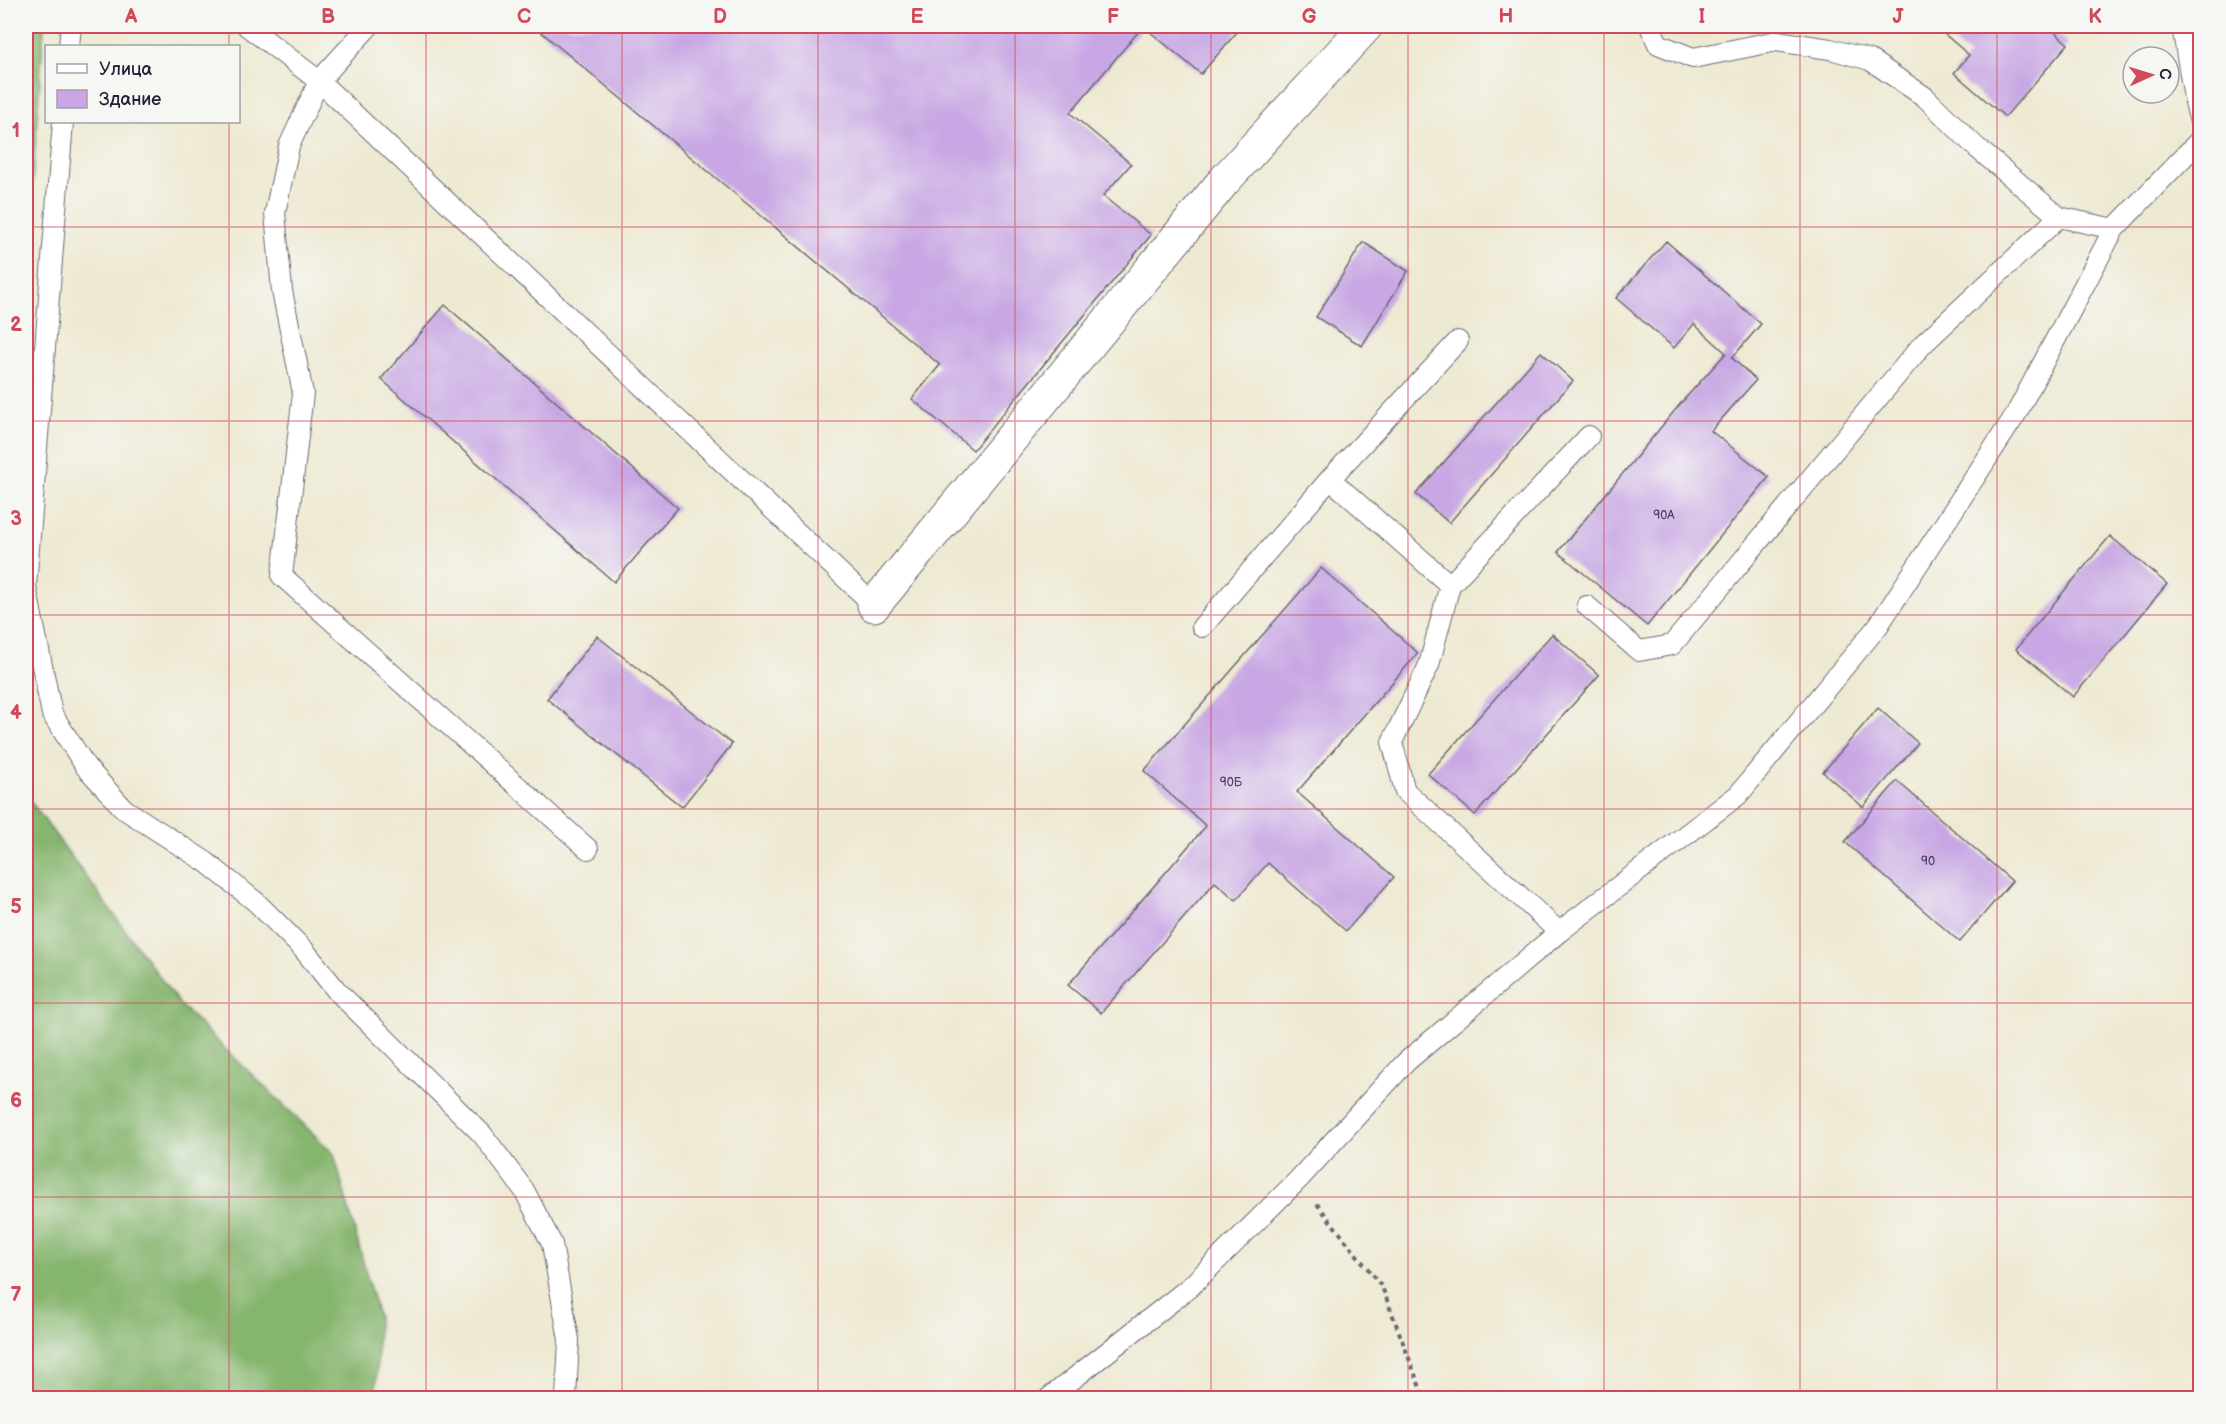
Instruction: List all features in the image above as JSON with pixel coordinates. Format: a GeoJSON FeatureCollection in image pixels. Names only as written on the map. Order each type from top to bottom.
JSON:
{"type":"FeatureCollection","features":[{"type":"Feature","properties":{"kind":"street"},"geometry":{"type":"LineString","coordinates":[[874,605],[1223,182],[1366,26]]}},
{"type":"Feature","properties":{"kind":"lane"},"geometry":{"type":"LineString","coordinates":[[69,45],[71,26]]}},
{"type":"Feature","properties":{"kind":"lane"},"geometry":{"type":"LineString","coordinates":[[248,26],[319,81],[874,605]]}},
{"type":"Feature","properties":{"kind":"lane"},"geometry":{"type":"LineString","coordinates":[[369,26],[319,81],[289,146],[275,213],[282,291],[303,393],[282,576],[588,849]]}},
{"type":"Feature","properties":{"kind":"lane"},"geometry":{"type":"LineString","coordinates":[[1650,26],[1658,44],[1693,58],[1778,41],[1830,49],[1870,60],[1925,97],[1977,148],[2059,217],[2114,229]]}},
{"type":"Feature","properties":{"kind":"lane"},"geometry":{"type":"LineString","coordinates":[[2182,26],[2200,122]]}},
{"type":"Feature","properties":{"kind":"lane"},"geometry":{"type":"LineString","coordinates":[[63,123],[26,587],[52,714],[86,767],[124,809],[206,862],[256,902],[304,950],[337,991],[482,1134],[524,1190],[552,1244],[569,1340],[566,1398]]}},
{"type":"Feature","properties":{"kind":"lane"},"geometry":{"type":"LineString","coordinates":[[1049,1398],[1190,1287],[1298,1180],[1406,1062],[1559,932],[1738,795],[1878,626],[2016,414],[2114,229],[2200,140]]}},
{"type":"Feature","properties":{"kind":"lane"},"geometry":{"type":"LineString","coordinates":[[1587,606],[1639,651],[1671,645],[1922,345],[2059,217]]}},
{"type":"Feature","properties":{"kind":"lane"},"geometry":{"type":"LineString","coordinates":[[1202,627],[1330,479],[1458,341]]}},
{"type":"Feature","properties":{"kind":"lane"},"geometry":{"type":"LineString","coordinates":[[1559,932],[1405,792],[1392,742],[1429,664],[1450,585],[1589,436]]}},
{"type":"Feature","properties":{"kind":"lane"},"geometry":{"type":"LineString","coordinates":[[1330,479],[1450,585]]}},
{"type":"Feature","properties":{"kind":"path"},"geometry":{"type":"LineString","coordinates":[[1298,1180],[1382,1287],[1424,1398]]}},
{"type":"Feature","properties":{"kind":"green space"},"geometry":{"type":"Polygon","coordinates":[[[26,26],[44,26],[26,272],[26,26]]]}},
{"type":"Feature","properties":{"kind":"green space"},"geometry":{"type":"Polygon","coordinates":[[[26,795],[180,1005],[334,1154],[378,1317],[376,1398],[26,1398],[26,795]]]}},
{"type":"Feature","properties":{"kind":"building"},"geometry":{"type":"Polygon","coordinates":[[[534,26],[1143,26],[1070,113],[1131,164],[1103,196],[1151,235],[973,450],[912,399],[940,365],[534,26]]]}},
{"type":"Feature","properties":{"kind":"building"},"geometry":{"type":"Polygon","coordinates":[[[1143,26],[1242,26],[1201,74],[1143,26]]]}},
{"type":"Feature","properties":{"kind":"building"},"geometry":{"type":"Polygon","coordinates":[[[1935,26],[2048,26],[2068,44],[2005,117],[1954,73],[1969,55],[1935,26]]]}},
{"type":"Feature","properties":{"kind":"building"},"geometry":{"type":"Polygon","coordinates":[[[1666,241],[1761,324],[1732,358],[1756,380],[1711,431],[1769,477],[1647,626],[1558,552],[1681,403],[1726,353],[1694,324],[1674,348],[1616,298],[1666,241]]]}},
{"type":"Feature","properties":{"kind":"building"},"geometry":{"type":"Polygon","coordinates":[[[1363,242],[1408,271],[1362,346],[1316,317],[1363,242]]]}},
{"type":"Feature","properties":{"kind":"building"},"geometry":{"type":"Polygon","coordinates":[[[445,305],[678,508],[614,582],[381,379],[445,305]]]}},
{"type":"Feature","properties":{"kind":"building"},"geometry":{"type":"Polygon","coordinates":[[[1541,352],[1573,381],[1449,523],[1416,494],[1541,352]]]}},
{"type":"Feature","properties":{"kind":"building"},"geometry":{"type":"Polygon","coordinates":[[[2110,536],[2167,584],[2073,697],[2016,649],[2110,536]]]}},
{"type":"Feature","properties":{"kind":"building"},"geometry":{"type":"Polygon","coordinates":[[[1321,568],[1418,653],[1297,792],[1394,877],[1346,931],[1268,863],[1236,900],[1215,882],[1101,1013],[1068,985],[1206,826],[1144,771],[1321,568]]]}},
{"type":"Feature","properties":{"kind":"building"},"geometry":{"type":"Polygon","coordinates":[[[1552,634],[1599,675],[1475,815],[1428,774],[1552,634]]]}},
{"type":"Feature","properties":{"kind":"building"},"geometry":{"type":"Polygon","coordinates":[[[597,636],[732,744],[682,807],[547,699],[597,636]]]}},
{"type":"Feature","properties":{"kind":"building"},"geometry":{"type":"Polygon","coordinates":[[[1878,708],[1918,743],[1863,807],[1823,772],[1878,708]]]}},
{"type":"Feature","properties":{"kind":"building"},"geometry":{"type":"Polygon","coordinates":[[[1897,781],[2012,881],[1960,942],[1845,842],[1897,781]]]}}]}
